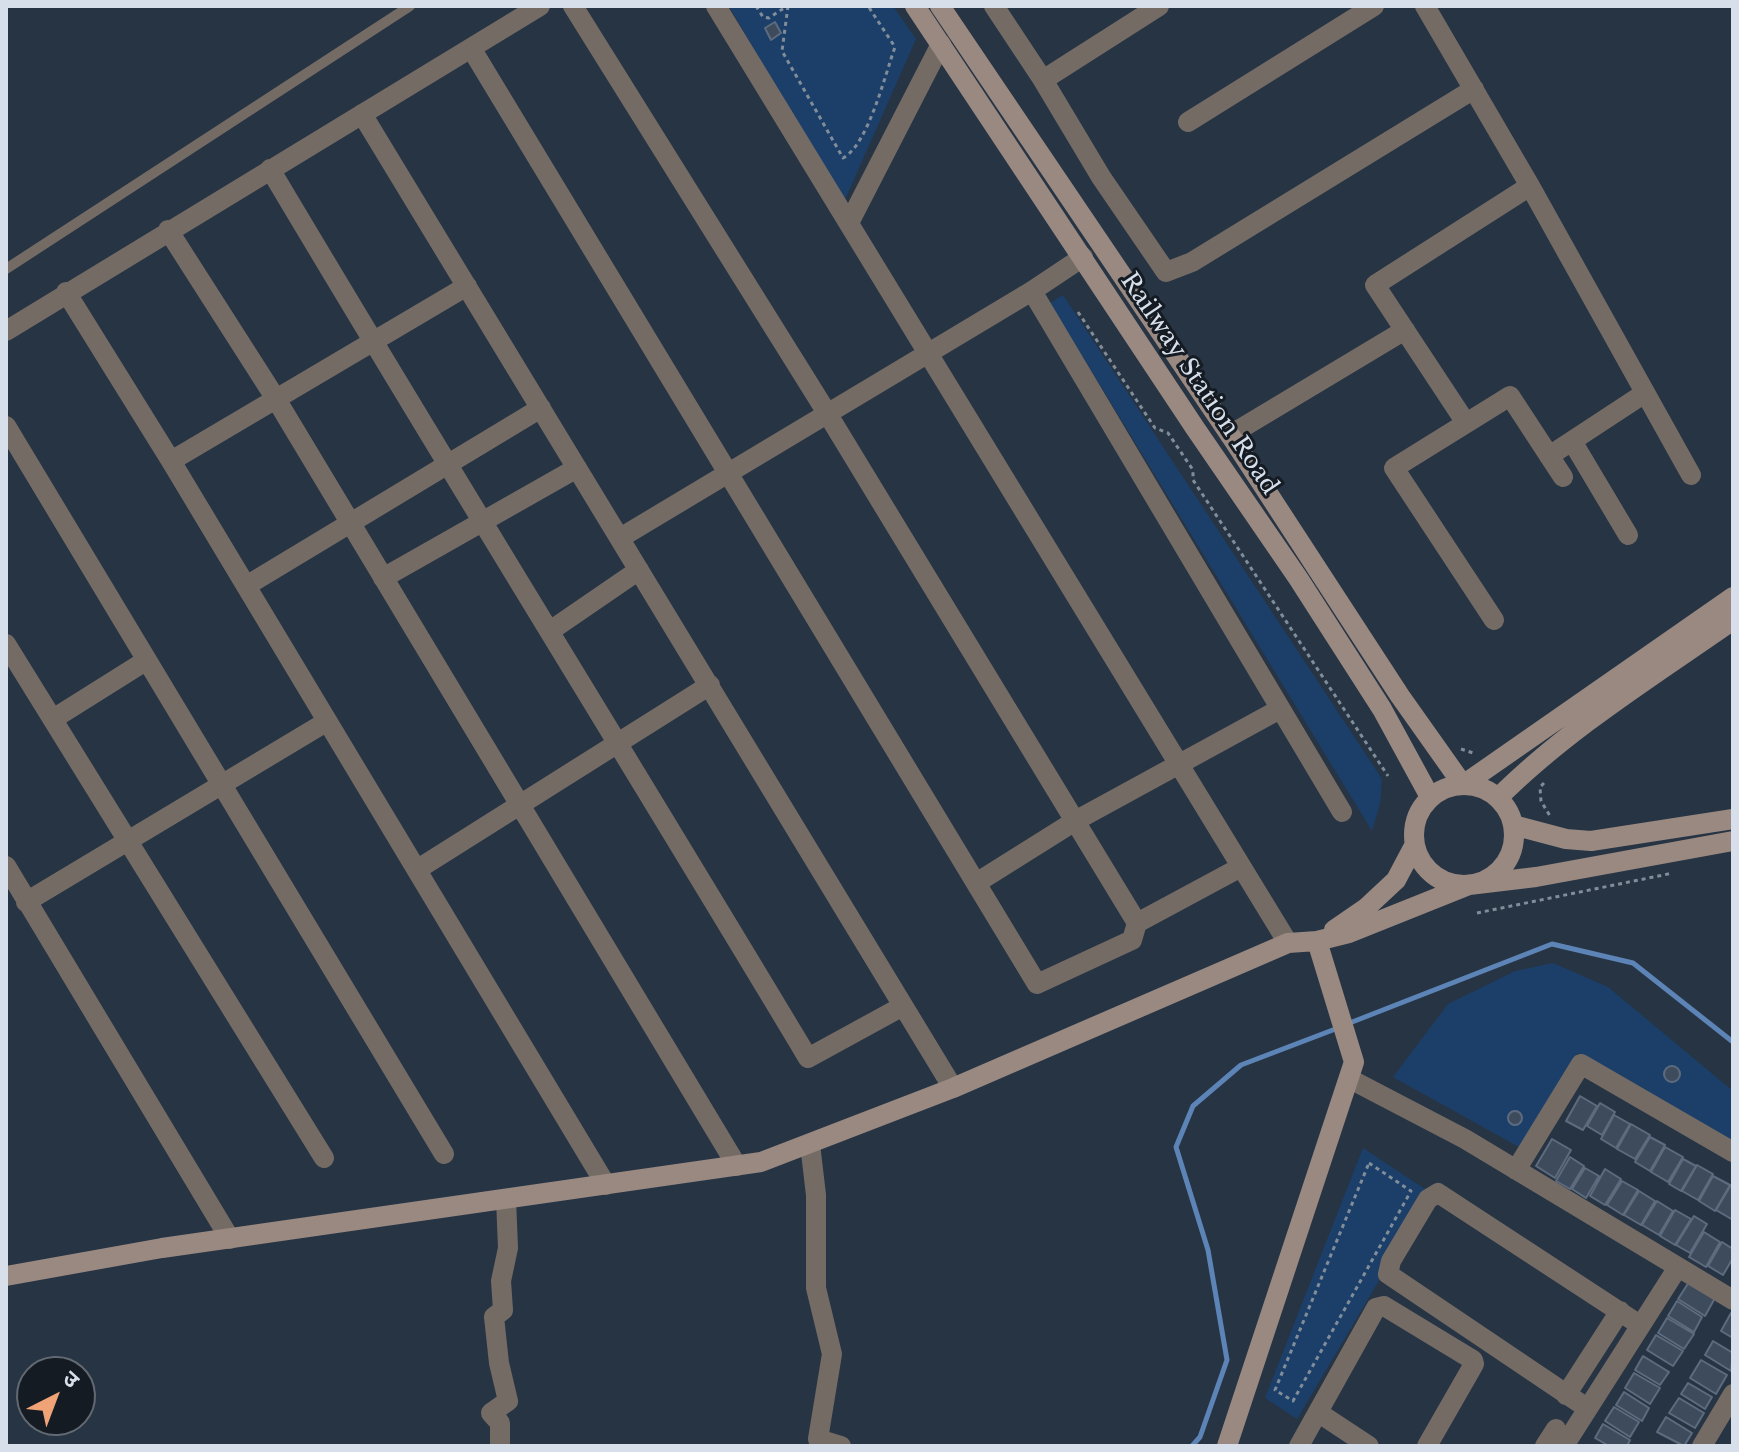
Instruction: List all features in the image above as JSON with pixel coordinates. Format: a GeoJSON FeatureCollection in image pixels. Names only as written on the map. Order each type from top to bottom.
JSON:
{"type":"FeatureCollection","features":[{"type":"Feature","properties":{"kind":"street"},"geometry":{"type":"LineString","coordinates":[[6,331],[540,6]]}},
{"type":"Feature","properties":{"kind":"street"},"geometry":{"type":"LineString","coordinates":[[573,6],[827,413],[1137,923]]}},
{"type":"Feature","properties":{"kind":"street"},"geometry":{"type":"LineString","coordinates":[[716,6],[1288,943]]}},
{"type":"Feature","properties":{"kind":"street","name":"Railway Station Road"},"geometry":{"type":"LineString","coordinates":[[915,6],[1298,578],[1382,709],[1430,797]]}},
{"type":"Feature","properties":{"kind":"street","name":"Railway Station Road"},"geometry":{"type":"LineString","coordinates":[[940,6],[1230,435],[1400,696],[1463,785]]}},
{"type":"Feature","properties":{"kind":"street"},"geometry":{"type":"LineString","coordinates":[[994,6],[1101,177],[1166,272],[1192,262],[1474,89]]}},
{"type":"Feature","properties":{"kind":"street"},"geometry":{"type":"LineString","coordinates":[[1043,80],[1159,6]]}},
{"type":"Feature","properties":{"kind":"street"},"geometry":{"type":"LineString","coordinates":[[1188,122],[1374,6]]}},
{"type":"Feature","properties":{"kind":"street"},"geometry":{"type":"LineString","coordinates":[[1425,6],[1530,186],[1691,475]]}},
{"type":"Feature","properties":{"kind":"street"},"geometry":{"type":"LineString","coordinates":[[849,223],[941,44]]}},
{"type":"Feature","properties":{"kind":"street"},"geometry":{"type":"LineString","coordinates":[[471,48],[1037,984],[1132,940],[1137,923],[1240,866]]}},
{"type":"Feature","properties":{"kind":"street"},"geometry":{"type":"LineString","coordinates":[[362,114],[953,1088]]}},
{"type":"Feature","properties":{"kind":"street"},"geometry":{"type":"LineString","coordinates":[[270,169],[446,465],[619,743],[808,1058],[903,1006]]}},
{"type":"Feature","properties":{"kind":"street"},"geometry":{"type":"LineString","coordinates":[[1466,423],[1375,285],[1530,186]]}},
{"type":"Feature","properties":{"kind":"street"},"geometry":{"type":"LineString","coordinates":[[168,230],[276,399],[737,1166]]}},
{"type":"Feature","properties":{"kind":"street"},"geometry":{"type":"LineString","coordinates":[[620,538],[1032,291],[1083,257]]}},
{"type":"Feature","properties":{"kind":"street"},"geometry":{"type":"LineString","coordinates":[[171,461],[467,286]]}},
{"type":"Feature","properties":{"kind":"street"},"geometry":{"type":"LineString","coordinates":[[1032,291],[1342,812]]}},
{"type":"Feature","properties":{"kind":"street"},"geometry":{"type":"LineString","coordinates":[[66,292],[418,869],[606,1185]]}},
{"type":"Feature","properties":{"kind":"street"},"geometry":{"type":"LineString","coordinates":[[1230,435],[1405,330]]}},
{"type":"Feature","properties":{"kind":"street"},"geometry":{"type":"LineString","coordinates":[[1549,456],[1645,393]]}},
{"type":"Feature","properties":{"kind":"street"},"geometry":{"type":"LineString","coordinates":[[1494,620],[1394,468],[1510,396],[1563,477]]}},
{"type":"Feature","properties":{"kind":"street"},"geometry":{"type":"LineString","coordinates":[[246,586],[541,408]]}},
{"type":"Feature","properties":{"kind":"street"},"geometry":{"type":"LineString","coordinates":[[6,426],[444,1154]]}},
{"type":"Feature","properties":{"kind":"street"},"geometry":{"type":"LineString","coordinates":[[1572,441],[1628,535]]}},
{"type":"Feature","properties":{"kind":"street"},"geometry":{"type":"LineString","coordinates":[[383,578],[577,468]]}},
{"type":"Feature","properties":{"kind":"street"},"geometry":{"type":"LineString","coordinates":[[550,631],[639,570]]}},
{"type":"Feature","properties":{"kind":"street"},"geometry":{"type":"LineString","coordinates":[[1463,785],[1733,597]]}},
{"type":"Feature","properties":{"kind":"street"},"geometry":{"type":"LineString","coordinates":[[1498,798],[1528,768],[1733,620]]}},
{"type":"Feature","properties":{"kind":"street"},"geometry":{"type":"LineString","coordinates":[[6,644],[324,1158]]}},
{"type":"Feature","properties":{"kind":"street"},"geometry":{"type":"LineString","coordinates":[[53,719],[147,660]]}},
{"type":"Feature","properties":{"kind":"street"},"geometry":{"type":"LineString","coordinates":[[418,869],[710,685]]}},
{"type":"Feature","properties":{"kind":"street"},"geometry":{"type":"LineString","coordinates":[[978,887],[981,880],[1075,821],[1280,709]]}},
{"type":"Feature","properties":{"kind":"street"},"geometry":{"type":"LineString","coordinates":[[26,902],[326,722]]}},
{"type":"Feature","properties":{"kind":"street"},"geometry":{"type":"LineString","coordinates":[[6,1276],[230,1239],[761,1162],[953,1088],[1288,943],[1317,941],[1349,933],[1495,875],[1505,865],[1514,839],[1508,810],[1498,798],[1476,786],[1463,785],[1430,797],[1416,819],[1414,846],[1396,880],[1366,908],[1317,941]]}},
{"type":"Feature","properties":{"kind":"street"},"geometry":{"type":"LineString","coordinates":[[1513,825],[1566,839],[1591,841],[1733,819]]}},
{"type":"Feature","properties":{"kind":"street"},"geometry":{"type":"LineString","coordinates":[[1414,846],[1419,860],[1440,880],[1454,885],[1469,885],[1536,877],[1733,841]]}},
{"type":"Feature","properties":{"kind":"street"},"geometry":{"type":"LineString","coordinates":[[7,871],[230,1239]]}},
{"type":"Feature","properties":{"kind":"street"},"geometry":{"type":"LineString","coordinates":[[1227,1446],[1354,1062],[1317,941]]}},
{"type":"Feature","properties":{"kind":"street"},"geometry":{"type":"LineString","coordinates":[[1516,1170],[1581,1064],[1733,1152]]}},
{"type":"Feature","properties":{"kind":"street"},"geometry":{"type":"LineString","coordinates":[[1350,1079],[1465,1139],[1733,1300]]}},
{"type":"Feature","properties":{"kind":"street"},"geometry":{"type":"LineString","coordinates":[[810,1144],[816,1195],[816,1288],[832,1354],[818,1439],[841,1446]]}},
{"type":"Feature","properties":{"kind":"street"},"geometry":{"type":"LineString","coordinates":[[1587,1408],[1388,1274],[1391,1261],[1428,1199],[1438,1193],[1640,1325]]}},
{"type":"Feature","properties":{"kind":"street"},"geometry":{"type":"LineString","coordinates":[[500,1446],[500,1423],[491,1413],[508,1401],[499,1363],[494,1317],[503,1310],[501,1281],[508,1248],[506,1199]]}},
{"type":"Feature","properties":{"kind":"street"},"geometry":{"type":"LineString","coordinates":[[1555,1440],[1587,1408],[1678,1267]]}},
{"type":"Feature","properties":{"kind":"street"},"geometry":{"type":"LineString","coordinates":[[1299,1446],[1376,1308],[1384,1306],[1473,1360],[1474,1364],[1427,1446]]}},
{"type":"Feature","properties":{"kind":"street"},"geometry":{"type":"LineString","coordinates":[[1566,1395],[1620,1311]]}},
{"type":"Feature","properties":{"kind":"street"},"geometry":{"type":"LineString","coordinates":[[1702,1446],[1733,1394]]}},
{"type":"Feature","properties":{"kind":"street"},"geometry":{"type":"LineString","coordinates":[[1319,1413],[1369,1446]]}},
{"type":"Feature","properties":{"kind":"lane"},"geometry":{"type":"LineString","coordinates":[[6,269],[410,6]]}},
{"type":"Feature","properties":{"kind":"path"},"geometry":{"type":"LineString","coordinates":[[756,6],[763,17],[769,18],[787,6]]}},
{"type":"Feature","properties":{"kind":"path"},"geometry":{"type":"LineString","coordinates":[[787,6],[782,51],[843,158],[851,154],[862,137],[895,47],[868,6]]}},
{"type":"Feature","properties":{"kind":"path"},"geometry":{"type":"LineString","coordinates":[[1078,312],[1155,428],[1168,433],[1193,470],[1193,480],[1388,776]]}},
{"type":"Feature","properties":{"kind":"path"},"geometry":{"type":"LineString","coordinates":[[1452,741],[1462,750],[1473,754],[1485,753]]}},
{"type":"Feature","properties":{"kind":"path"},"geometry":{"type":"LineString","coordinates":[[1550,776],[1540,787],[1541,801],[1551,818]]}},
{"type":"Feature","properties":{"kind":"path"},"geometry":{"type":"LineString","coordinates":[[1477,913],[1687,870]]}},
{"type":"Feature","properties":{"kind":"path"},"geometry":{"type":"LineString","coordinates":[[1369,1163],[1411,1191],[1293,1401],[1275,1390],[1369,1163]]}},
{"type":"Feature","properties":{"kind":"shaded area"},"geometry":{"type":"Polygon","coordinates":[[[729,6],[893,6],[916,39],[843,204],[729,6]]]}},
{"type":"Feature","properties":{"kind":"shaded area"},"geometry":{"type":"Polygon","coordinates":[[[1063,295],[1382,779],[1380,804],[1372,831],[1050,303],[1063,295]]]}},
{"type":"Feature","properties":{"kind":"shaded area"},"geometry":{"type":"Polygon","coordinates":[[[1553,963],[1608,987],[1733,1091],[1733,1143],[1578,1053],[1519,1147],[1393,1077],[1448,1004],[1515,971],[1553,963]]]}},
{"type":"Feature","properties":{"kind":"shaded area"},"geometry":{"type":"Polygon","coordinates":[[[1363,1148],[1431,1193],[1297,1419],[1265,1398],[1363,1148]]]}},
{"type":"Feature","properties":{"kind":"building"},"geometry":{"type":"Polygon","coordinates":[[[775,22],[781,33],[771,40],[765,28],[775,22]]]}},
{"type":"Feature","properties":{"kind":"building"},"geometry":{"type":"Polygon","coordinates":[[[1669,1066],[1675,1066],[1680,1074],[1678,1080],[1669,1082],[1664,1077],[1664,1071],[1669,1066]]]}},
{"type":"Feature","properties":{"kind":"building"},"geometry":{"type":"Polygon","coordinates":[[[1580,1096],[1597,1106],[1583,1130],[1566,1121],[1580,1096]]]}},
{"type":"Feature","properties":{"kind":"building"},"geometry":{"type":"Polygon","coordinates":[[[1600,1103],[1615,1112],[1602,1135],[1587,1126],[1600,1103]]]}},
{"type":"Feature","properties":{"kind":"building"},"geometry":{"type":"Polygon","coordinates":[[[1515,1111],[1522,1118],[1515,1125],[1508,1118],[1515,1111]]]}},
{"type":"Feature","properties":{"kind":"building"},"geometry":{"type":"Polygon","coordinates":[[[1614,1115],[1630,1124],[1616,1148],[1601,1139],[1614,1115]]]}},
{"type":"Feature","properties":{"kind":"building"},"geometry":{"type":"Polygon","coordinates":[[[1631,1124],[1650,1135],[1635,1159],[1617,1149],[1631,1124]]]}},
{"type":"Feature","properties":{"kind":"building"},"geometry":{"type":"Polygon","coordinates":[[[1650,1137],[1665,1145],[1650,1171],[1635,1162],[1650,1137]]]}},
{"type":"Feature","properties":{"kind":"building"},"geometry":{"type":"Polygon","coordinates":[[[1552,1139],[1571,1150],[1555,1178],[1536,1166],[1552,1139]]]}},
{"type":"Feature","properties":{"kind":"building"},"geometry":{"type":"Polygon","coordinates":[[[1665,1147],[1683,1157],[1668,1182],[1651,1172],[1665,1147]]]}},
{"type":"Feature","properties":{"kind":"building"},"geometry":{"type":"Polygon","coordinates":[[[1570,1157],[1584,1166],[1570,1189],[1556,1181],[1570,1157]]]}},
{"type":"Feature","properties":{"kind":"building"},"geometry":{"type":"Polygon","coordinates":[[[1683,1159],[1696,1166],[1681,1191],[1669,1184],[1683,1159]]]}},
{"type":"Feature","properties":{"kind":"building"},"geometry":{"type":"Polygon","coordinates":[[[1697,1165],[1713,1174],[1698,1200],[1682,1191],[1697,1165]]]}},
{"type":"Feature","properties":{"kind":"building"},"geometry":{"type":"Polygon","coordinates":[[[1585,1168],[1599,1176],[1586,1198],[1572,1189],[1585,1168]]]}},
{"type":"Feature","properties":{"kind":"building"},"geometry":{"type":"Polygon","coordinates":[[[1605,1169],[1621,1179],[1605,1205],[1590,1196],[1605,1169]]]}},
{"type":"Feature","properties":{"kind":"building"},"geometry":{"type":"Polygon","coordinates":[[[1713,1176],[1730,1185],[1715,1211],[1699,1201],[1713,1176]]]}},
{"type":"Feature","properties":{"kind":"building"},"geometry":{"type":"Polygon","coordinates":[[[1622,1181],[1638,1190],[1623,1215],[1607,1205],[1622,1181]]]}},
{"type":"Feature","properties":{"kind":"building"},"geometry":{"type":"Polygon","coordinates":[[[1733,1186],[1733,1220],[1716,1210],[1733,1186]]]}},
{"type":"Feature","properties":{"kind":"building"},"geometry":{"type":"Polygon","coordinates":[[[1639,1191],[1655,1201],[1641,1225],[1624,1215],[1639,1191]]]}},
{"type":"Feature","properties":{"kind":"building"},"geometry":{"type":"Polygon","coordinates":[[[1657,1201],[1673,1211],[1659,1235],[1642,1225],[1657,1201]]]}},
{"type":"Feature","properties":{"kind":"building"},"geometry":{"type":"Polygon","coordinates":[[[1675,1210],[1691,1219],[1675,1245],[1660,1236],[1675,1210]]]}},
{"type":"Feature","properties":{"kind":"building"},"geometry":{"type":"Polygon","coordinates":[[[1694,1216],[1707,1224],[1690,1253],[1676,1245],[1694,1216]]]}},
{"type":"Feature","properties":{"kind":"building"},"geometry":{"type":"Polygon","coordinates":[[[1704,1232],[1720,1242],[1706,1267],[1689,1257],[1704,1232]]]}},
{"type":"Feature","properties":{"kind":"building"},"geometry":{"type":"Polygon","coordinates":[[[1722,1242],[1733,1249],[1733,1258],[1723,1275],[1708,1266],[1722,1242]]]}},
{"type":"Feature","properties":{"kind":"building"},"geometry":{"type":"Polygon","coordinates":[[[1689,1282],[1715,1298],[1705,1316],[1678,1299],[1689,1282]]]}},
{"type":"Feature","properties":{"kind":"building"},"geometry":{"type":"Polygon","coordinates":[[[1677,1301],[1702,1317],[1694,1332],[1668,1316],[1677,1301]]]}},
{"type":"Feature","properties":{"kind":"building"},"geometry":{"type":"Polygon","coordinates":[[[1733,1314],[1733,1338],[1721,1331],[1733,1314]]]}},
{"type":"Feature","properties":{"kind":"building"},"geometry":{"type":"Polygon","coordinates":[[[1667,1318],[1694,1334],[1684,1349],[1658,1333],[1667,1318]]]}},
{"type":"Feature","properties":{"kind":"building"},"geometry":{"type":"Polygon","coordinates":[[[1656,1335],[1683,1351],[1673,1366],[1647,1350],[1656,1335]]]}},
{"type":"Feature","properties":{"kind":"building"},"geometry":{"type":"Polygon","coordinates":[[[1713,1341],[1733,1353],[1731,1371],[1705,1355],[1713,1341]]]}},
{"type":"Feature","properties":{"kind":"building"},"geometry":{"type":"Polygon","coordinates":[[[1643,1356],[1669,1372],[1660,1385],[1635,1370],[1643,1356]]]}},
{"type":"Feature","properties":{"kind":"building"},"geometry":{"type":"Polygon","coordinates":[[[1701,1360],[1727,1375],[1716,1394],[1690,1378],[1701,1360]]]}},
{"type":"Feature","properties":{"kind":"building"},"geometry":{"type":"Polygon","coordinates":[[[1634,1373],[1660,1388],[1650,1404],[1625,1388],[1634,1373]]]}},
{"type":"Feature","properties":{"kind":"building"},"geometry":{"type":"Polygon","coordinates":[[[1688,1383],[1712,1397],[1705,1409],[1681,1394],[1688,1383]]]}},
{"type":"Feature","properties":{"kind":"building"},"geometry":{"type":"Polygon","coordinates":[[[1624,1392],[1649,1408],[1642,1421],[1616,1405],[1624,1392]]]}},
{"type":"Feature","properties":{"kind":"building"},"geometry":{"type":"Polygon","coordinates":[[[1679,1398],[1704,1413],[1695,1428],[1669,1413],[1679,1398]]]}},
{"type":"Feature","properties":{"kind":"building"},"geometry":{"type":"Polygon","coordinates":[[[1614,1407],[1639,1422],[1630,1437],[1605,1421],[1614,1407]]]}},
{"type":"Feature","properties":{"kind":"building"},"geometry":{"type":"Polygon","coordinates":[[[1666,1417],[1692,1433],[1684,1446],[1657,1432],[1666,1417]]]}},
{"type":"Feature","properties":{"kind":"building"},"geometry":{"type":"Polygon","coordinates":[[[1603,1424],[1630,1440],[1627,1446],[1609,1446],[1595,1438],[1603,1424]]]}},
{"type":"Feature","properties":{"kind":"waterway"},"geometry":{"type":"LineString","coordinates":[[1347,1024],[1552,944],[1633,963],[1733,1042]]}},
{"type":"Feature","properties":{"kind":"waterway"},"geometry":{"type":"LineString","coordinates":[[1192,1446],[1200,1437],[1227,1360],[1208,1250],[1176,1147],[1193,1106],[1241,1065],[1338,1028]]}}]}
